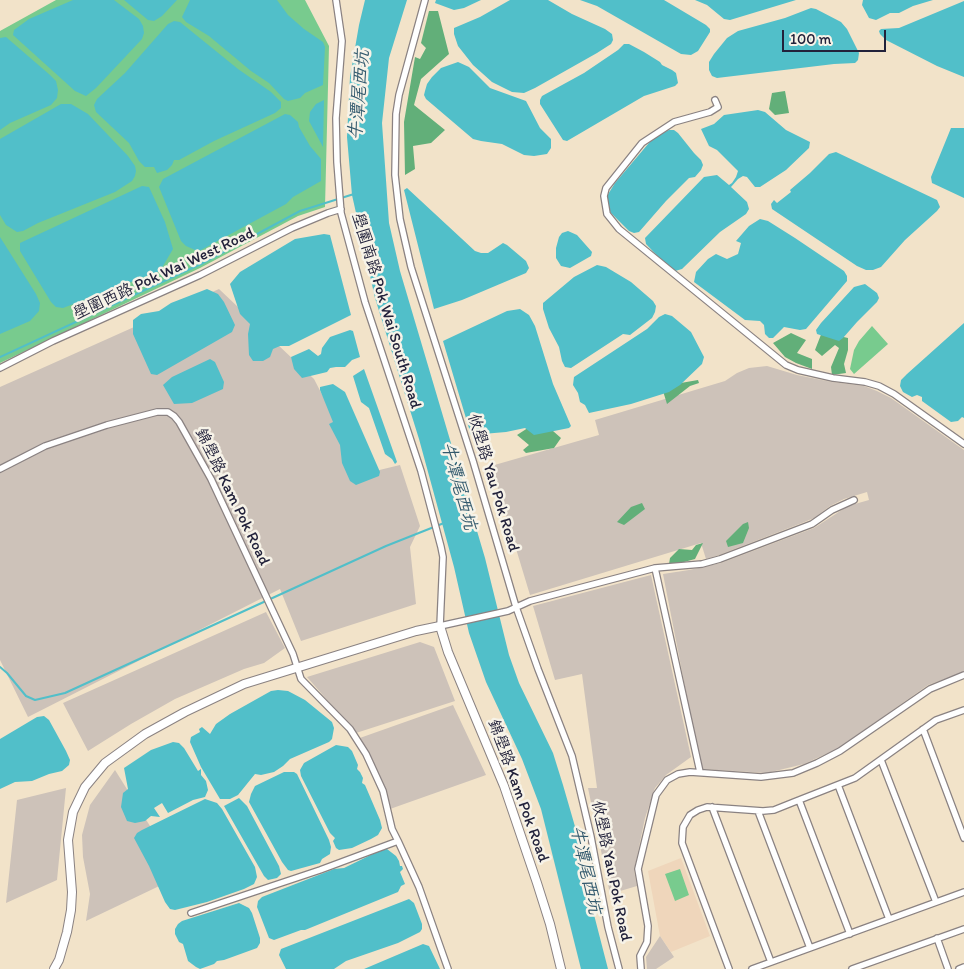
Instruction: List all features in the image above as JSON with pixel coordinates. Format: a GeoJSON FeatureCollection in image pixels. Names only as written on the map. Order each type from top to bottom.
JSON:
{"type":"FeatureCollection","features":[{"type":"Feature","properties":{"kind":"street","name":"壆圍南路 Pok Wai South Road"},"geometry":{"type":"LineString","coordinates":[[336,0],[342,41],[336,118],[341,210],[365,302],[421,471],[436,526],[443,557],[440,626]]}},
{"type":"Feature","properties":{"kind":"street","name":"攸壆路 Yau Pok Road"},"geometry":{"type":"LineString","coordinates":[[425,0],[399,95],[396,114],[395,175],[400,218],[411,267],[473,460],[516,607],[572,756],[591,837],[608,927],[619,969]]}},
{"type":"Feature","properties":{"kind":"street"},"geometry":{"type":"LineString","coordinates":[[715,100],[718,107],[710,112],[674,122],[642,143],[606,188],[604,196],[607,214],[619,229],[786,365],[798,370],[833,378],[865,382],[879,386],[894,394],[964,444]]}},
{"type":"Feature","properties":{"kind":"street","name":"壆圍西路 Pok Wai West Road"},"geometry":{"type":"LineString","coordinates":[[0,368],[53,341],[200,275],[292,228],[328,213],[341,210]]}},
{"type":"Feature","properties":{"kind":"street","name":"錦壆路 Kam Pok Road"},"geometry":{"type":"LineString","coordinates":[[0,469],[45,446],[107,425],[157,412],[168,412],[180,422],[211,479],[293,654],[296,667]]}},
{"type":"Feature","properties":{"kind":"street"},"geometry":{"type":"LineString","coordinates":[[54,969],[59,960],[71,910],[72,892],[68,840],[73,812],[85,787],[105,763],[145,734],[181,713],[244,684],[411,632],[508,611],[530,601],[655,568],[702,564],[727,557],[812,524],[832,510],[854,500]]}},
{"type":"Feature","properties":{"kind":"street"},"geometry":{"type":"LineString","coordinates":[[655,568],[700,772]]}},
{"type":"Feature","properties":{"kind":"street","name":"錦壆路 Kam Pok Road"},"geometry":{"type":"LineString","coordinates":[[440,626],[445,644],[510,803],[548,916],[562,969]]}},
{"type":"Feature","properties":{"kind":"street"},"geometry":{"type":"LineString","coordinates":[[296,667],[304,684],[333,710],[350,729],[366,754],[383,791],[392,829],[419,887],[448,969]]}},
{"type":"Feature","properties":{"kind":"street"},"geometry":{"type":"LineString","coordinates":[[641,969],[640,956],[647,942],[648,926],[638,869],[656,795],[663,784],[672,776],[684,772],[761,777],[793,773],[840,751],[930,689],[964,676]]}},
{"type":"Feature","properties":{"kind":"street"},"geometry":{"type":"LineString","coordinates":[[729,969],[682,843],[683,827],[690,815],[698,810],[712,807],[758,811],[774,810],[855,778],[936,720],[964,710]]}},
{"type":"Feature","properties":{"kind":"street"},"geometry":{"type":"LineString","coordinates":[[923,730],[964,838]]}},
{"type":"Feature","properties":{"kind":"street"},"geometry":{"type":"LineString","coordinates":[[881,760],[936,902]]}},
{"type":"Feature","properties":{"kind":"street"},"geometry":{"type":"LineString","coordinates":[[838,785],[889,919]]}},
{"type":"Feature","properties":{"kind":"street"},"geometry":{"type":"LineString","coordinates":[[799,800],[850,934]]}},
{"type":"Feature","properties":{"kind":"street"},"geometry":{"type":"LineString","coordinates":[[712,807],[771,962]]}},
{"type":"Feature","properties":{"kind":"street"},"geometry":{"type":"LineString","coordinates":[[758,811],[810,948]]}},
{"type":"Feature","properties":{"kind":"street"},"geometry":{"type":"LineString","coordinates":[[191,913],[320,870],[398,840]]}},
{"type":"Feature","properties":{"kind":"street"},"geometry":{"type":"LineString","coordinates":[[752,969],[964,892]]}},
{"type":"Feature","properties":{"kind":"street"},"geometry":{"type":"LineString","coordinates":[[852,969],[964,929]]}},
{"type":"Feature","properties":{"kind":"street"},"geometry":{"type":"LineString","coordinates":[[937,938],[948,969]]}},
{"type":"Feature","properties":{"kind":"street"},"geometry":{"type":"LineString","coordinates":[[959,969],[964,967]]}},
{"type":"Feature","properties":{"kind":"shaded area"},"geometry":{"type":"Polygon","coordinates":[[[219,289],[314,379],[363,474],[400,465],[420,526],[410,547],[416,604],[301,641],[280,589],[28,717],[0,660],[0,387],[219,289]]]}},
{"type":"Feature","properties":{"kind":"shaded area"},"geometry":{"type":"Polygon","coordinates":[[[767,366],[797,375],[864,386],[877,391],[891,398],[964,450],[964,672],[928,685],[839,748],[804,764],[767,773],[701,769],[663,574],[721,563],[814,528],[848,506],[869,500],[867,492],[844,499],[830,506],[814,518],[802,523],[706,559],[701,543],[530,595],[491,466],[599,435],[595,420],[725,381],[749,368],[767,366]]]}},
{"type":"Feature","properties":{"kind":"shaded area"},"geometry":{"type":"Polygon","coordinates":[[[651,575],[691,757],[666,775],[655,788],[645,818],[634,871],[637,886],[610,894],[588,788],[597,788],[582,674],[555,680],[533,606],[651,575]]]}},
{"type":"Feature","properties":{"kind":"shaded area"},"geometry":{"type":"Polygon","coordinates":[[[266,612],[285,648],[264,663],[244,669],[175,699],[88,751],[63,703],[266,612]]]}},
{"type":"Feature","properties":{"kind":"shaded area"},"geometry":{"type":"Polygon","coordinates":[[[420,642],[434,647],[455,701],[356,733],[307,677],[420,642]]]}},
{"type":"Feature","properties":{"kind":"shaded area"},"geometry":{"type":"Polygon","coordinates":[[[453,705],[486,775],[390,809],[357,739],[453,705]]]}},
{"type":"Feature","properties":{"kind":"shaded area"},"geometry":{"type":"Polygon","coordinates":[[[115,770],[165,850],[176,878],[86,921],[90,894],[83,857],[82,835],[90,805],[115,770]]]}},
{"type":"Feature","properties":{"kind":"shaded area"},"geometry":{"type":"Polygon","coordinates":[[[66,788],[57,880],[6,903],[17,800],[66,788]]]}},
{"type":"Feature","properties":{"kind":"shaded area"},"geometry":{"type":"Polygon","coordinates":[[[681,858],[710,936],[671,952],[660,936],[648,871],[681,858]]]}},
{"type":"Feature","properties":{"kind":"shaded area"},"geometry":{"type":"Polygon","coordinates":[[[660,936],[674,957],[656,969],[647,969],[646,957],[660,936]]]}},
{"type":"Feature","properties":{"kind":"green space"},"geometry":{"type":"Polygon","coordinates":[[[56,0],[305,0],[329,46],[325,207],[298,216],[200,268],[0,363],[0,31],[56,0]]]}},
{"type":"Feature","properties":{"kind":"green space"},"geometry":{"type":"Polygon","coordinates":[[[429,11],[438,11],[449,54],[421,79],[414,105],[445,130],[431,143],[413,146],[415,169],[405,175],[404,122],[415,57],[420,59],[426,48],[421,43],[429,11]]]}},
{"type":"Feature","properties":{"kind":"green space"},"geometry":{"type":"Polygon","coordinates":[[[785,91],[789,113],[775,115],[769,109],[772,93],[785,91]]]}},
{"type":"Feature","properties":{"kind":"green space"},"geometry":{"type":"Polygon","coordinates":[[[872,326],[888,344],[854,374],[850,369],[854,350],[872,326]]]}},
{"type":"Feature","properties":{"kind":"green space"},"geometry":{"type":"Polygon","coordinates":[[[822,332],[848,338],[848,350],[844,364],[846,373],[832,375],[831,367],[839,348],[835,345],[822,356],[815,350],[822,332]]]}},
{"type":"Feature","properties":{"kind":"green space"},"geometry":{"type":"Polygon","coordinates":[[[791,333],[806,340],[797,353],[812,359],[812,369],[785,357],[773,343],[791,333]]]}},
{"type":"Feature","properties":{"kind":"green space"},"geometry":{"type":"Polygon","coordinates":[[[698,380],[699,383],[690,386],[667,404],[663,391],[675,384],[698,380]]]}},
{"type":"Feature","properties":{"kind":"green space"},"geometry":{"type":"Polygon","coordinates":[[[534,424],[545,424],[561,438],[554,448],[526,453],[523,450],[529,445],[517,435],[534,424]]]}},
{"type":"Feature","properties":{"kind":"green space"},"geometry":{"type":"Polygon","coordinates":[[[642,503],[645,509],[624,525],[617,522],[631,507],[642,503]]]}},
{"type":"Feature","properties":{"kind":"green space"},"geometry":{"type":"Polygon","coordinates":[[[748,522],[749,528],[743,543],[728,547],[726,541],[743,524],[748,522]]]}},
{"type":"Feature","properties":{"kind":"green space"},"geometry":{"type":"Polygon","coordinates":[[[703,543],[695,559],[673,565],[669,564],[670,558],[679,549],[692,550],[696,545],[703,543]]]}},
{"type":"Feature","properties":{"kind":"green space"},"geometry":{"type":"Polygon","coordinates":[[[680,869],[689,895],[675,901],[665,874],[680,869]]]}},
{"type":"Feature","properties":{"kind":"water"},"geometry":{"type":"Polygon","coordinates":[[[73,0],[114,0],[139,19],[144,33],[142,39],[96,88],[86,96],[75,91],[13,35],[14,30],[29,19],[73,0]]]}},
{"type":"Feature","properties":{"kind":"water"},"geometry":{"type":"Polygon","coordinates":[[[124,0],[177,0],[162,16],[154,21],[148,20],[124,0]]]}},
{"type":"Feature","properties":{"kind":"water"},"geometry":{"type":"Polygon","coordinates":[[[190,0],[277,0],[288,15],[323,42],[325,47],[323,85],[305,93],[300,98],[288,101],[284,99],[269,83],[251,71],[209,36],[186,22],[182,17],[190,0]]]}},
{"type":"Feature","properties":{"kind":"water","name":"牛潭尾西坑"},"geometry":{"type":"Polygon","coordinates":[[[365,0],[407,0],[389,58],[382,123],[389,223],[400,271],[485,558],[509,655],[519,683],[553,753],[563,785],[576,830],[583,872],[608,969],[581,969],[541,809],[522,759],[486,682],[469,633],[454,567],[419,439],[375,298],[352,195],[347,137],[350,77],[365,0]]]}},
{"type":"Feature","properties":{"kind":"water"},"geometry":{"type":"Polygon","coordinates":[[[436,0],[481,0],[464,8],[454,10],[435,3],[436,0]]]}},
{"type":"Feature","properties":{"kind":"water"},"geometry":{"type":"Polygon","coordinates":[[[510,0],[548,0],[572,14],[605,29],[612,34],[613,40],[611,44],[597,53],[535,88],[524,93],[512,92],[492,82],[473,65],[458,46],[454,34],[454,28],[480,17],[510,0]]]}},
{"type":"Feature","properties":{"kind":"water"},"geometry":{"type":"Polygon","coordinates":[[[580,0],[664,0],[706,25],[710,32],[698,51],[691,55],[681,54],[597,6],[580,0]]]}},
{"type":"Feature","properties":{"kind":"water"},"geometry":{"type":"Polygon","coordinates":[[[695,0],[796,0],[730,20],[724,19],[707,5],[695,0]]]}},
{"type":"Feature","properties":{"kind":"water"},"geometry":{"type":"Polygon","coordinates":[[[863,0],[933,0],[913,6],[899,13],[890,13],[876,20],[869,18],[862,5],[863,0]]]}},
{"type":"Feature","properties":{"kind":"water"},"geometry":{"type":"Polygon","coordinates":[[[964,1],[964,77],[937,66],[886,40],[880,34],[879,31],[881,29],[899,28],[964,1]]]}},
{"type":"Feature","properties":{"kind":"water"},"geometry":{"type":"Polygon","coordinates":[[[811,8],[841,22],[847,29],[859,53],[858,60],[855,63],[717,78],[712,76],[709,70],[709,62],[727,38],[738,31],[785,18],[811,8]]]}},
{"type":"Feature","properties":{"kind":"water"},"geometry":{"type":"Polygon","coordinates":[[[174,21],[180,22],[238,69],[271,92],[281,102],[281,108],[275,113],[214,141],[179,160],[174,160],[167,170],[157,173],[154,167],[145,167],[139,161],[129,143],[96,112],[94,105],[97,99],[125,73],[168,24],[174,21]]]}},
{"type":"Feature","properties":{"kind":"water"},"geometry":{"type":"Polygon","coordinates":[[[6,37],[56,81],[58,90],[57,98],[51,105],[10,123],[0,130],[0,38],[6,37]]]}},
{"type":"Feature","properties":{"kind":"water"},"geometry":{"type":"Polygon","coordinates":[[[624,44],[629,44],[644,52],[672,70],[676,73],[678,83],[675,86],[644,96],[567,141],[563,140],[540,104],[542,96],[584,73],[624,44]]]}},
{"type":"Feature","properties":{"kind":"water"},"geometry":{"type":"Polygon","coordinates":[[[458,62],[469,67],[490,88],[526,101],[540,128],[551,139],[551,148],[547,154],[524,155],[502,144],[473,139],[426,99],[425,91],[432,77],[441,68],[458,62]]]}},
{"type":"Feature","properties":{"kind":"water"},"geometry":{"type":"Polygon","coordinates":[[[324,100],[323,147],[309,121],[310,112],[316,104],[324,100]]]}},
{"type":"Feature","properties":{"kind":"water"},"geometry":{"type":"Polygon","coordinates":[[[61,104],[71,104],[88,114],[128,156],[135,166],[135,176],[132,181],[115,192],[17,232],[6,225],[0,215],[0,139],[61,104]]]}},
{"type":"Feature","properties":{"kind":"water"},"geometry":{"type":"Polygon","coordinates":[[[758,110],[765,112],[786,130],[810,142],[809,148],[786,170],[760,187],[755,187],[747,177],[743,176],[738,179],[731,187],[747,202],[749,209],[746,214],[720,232],[682,269],[675,271],[668,267],[646,244],[645,238],[704,177],[717,175],[729,185],[736,177],[738,171],[717,150],[709,146],[701,129],[714,124],[724,115],[758,110]]]}},
{"type":"Feature","properties":{"kind":"water"},"geometry":{"type":"Polygon","coordinates":[[[285,114],[290,115],[298,122],[310,146],[321,159],[321,181],[293,197],[286,204],[201,250],[195,250],[186,246],[181,241],[159,187],[163,179],[285,114]]]}},
{"type":"Feature","properties":{"kind":"water"},"geometry":{"type":"Polygon","coordinates":[[[951,128],[964,128],[964,198],[932,183],[931,177],[951,128]]]}},
{"type":"Feature","properties":{"kind":"water"},"geometry":{"type":"Polygon","coordinates":[[[669,130],[674,130],[678,133],[701,160],[703,165],[695,177],[689,178],[639,232],[634,233],[629,231],[611,213],[606,204],[607,196],[615,183],[654,137],[669,130]]]}},
{"type":"Feature","properties":{"kind":"water"},"geometry":{"type":"Polygon","coordinates":[[[836,152],[937,200],[940,207],[905,240],[881,267],[873,270],[866,270],[857,266],[772,209],[771,204],[774,200],[777,203],[791,192],[790,190],[829,154],[836,152]]]}},
{"type":"Feature","properties":{"kind":"water"},"geometry":{"type":"Polygon","coordinates":[[[142,186],[149,187],[165,222],[173,249],[160,271],[63,308],[56,307],[51,302],[20,251],[20,243],[142,186]]]}},
{"type":"Feature","properties":{"kind":"water"},"geometry":{"type":"Polygon","coordinates":[[[407,188],[475,251],[488,253],[503,243],[507,245],[526,261],[529,268],[526,273],[462,300],[434,309],[404,190],[407,188]]]}},
{"type":"Feature","properties":{"kind":"water"},"geometry":{"type":"Polygon","coordinates":[[[760,219],[768,221],[795,238],[844,271],[847,276],[847,281],[806,329],[800,330],[784,327],[773,338],[769,338],[765,334],[764,325],[760,321],[745,320],[694,282],[696,272],[708,259],[716,254],[727,259],[738,254],[741,243],[736,241],[749,226],[760,219]]]}},
{"type":"Feature","properties":{"kind":"water"},"geometry":{"type":"Polygon","coordinates":[[[568,231],[577,235],[592,252],[591,256],[570,268],[561,266],[556,258],[559,237],[562,233],[568,231]]]}},
{"type":"Feature","properties":{"kind":"water"},"geometry":{"type":"Polygon","coordinates":[[[324,234],[330,235],[351,315],[289,346],[280,346],[273,349],[270,357],[263,361],[253,361],[249,355],[248,334],[250,324],[240,314],[230,284],[240,272],[295,239],[324,234]]]}},
{"type":"Feature","properties":{"kind":"water"},"geometry":{"type":"Polygon","coordinates":[[[0,237],[40,303],[39,311],[30,321],[0,334],[0,237]]]}},
{"type":"Feature","properties":{"kind":"water"},"geometry":{"type":"Polygon","coordinates":[[[597,265],[606,267],[631,282],[653,301],[656,306],[655,312],[652,318],[630,335],[623,334],[571,368],[565,367],[559,347],[549,328],[543,303],[574,277],[597,265]]]}},
{"type":"Feature","properties":{"kind":"water"},"geometry":{"type":"Polygon","coordinates":[[[865,284],[877,293],[879,298],[843,338],[839,341],[817,334],[816,330],[821,323],[854,287],[865,284]]]}},
{"type":"Feature","properties":{"kind":"water"},"geometry":{"type":"Polygon","coordinates":[[[207,289],[218,294],[224,302],[235,325],[232,332],[157,375],[151,374],[133,334],[133,320],[141,314],[159,311],[171,303],[207,289]]]}},
{"type":"Feature","properties":{"kind":"water"},"geometry":{"type":"Polygon","coordinates":[[[520,309],[529,315],[535,326],[553,384],[571,426],[534,435],[525,428],[506,432],[471,435],[443,341],[507,311],[520,309]]]}},
{"type":"Feature","properties":{"kind":"water"},"geometry":{"type":"Polygon","coordinates":[[[665,314],[672,316],[691,332],[704,357],[702,364],[680,385],[669,392],[631,404],[589,413],[585,405],[580,402],[578,393],[573,385],[574,377],[647,329],[659,317],[665,314]]]}},
{"type":"Feature","properties":{"kind":"water"},"geometry":{"type":"Polygon","coordinates":[[[964,323],[964,418],[962,417],[958,421],[951,422],[922,401],[922,397],[917,395],[912,397],[903,392],[900,386],[901,380],[907,374],[964,323]]]}},
{"type":"Feature","properties":{"kind":"water"},"geometry":{"type":"Polygon","coordinates":[[[350,330],[353,331],[360,357],[352,360],[345,367],[330,368],[327,372],[302,378],[294,369],[291,357],[309,349],[318,356],[330,337],[350,330]]]}},
{"type":"Feature","properties":{"kind":"water"},"geometry":{"type":"Polygon","coordinates":[[[210,359],[215,362],[224,382],[223,389],[192,403],[174,404],[163,385],[172,377],[210,359]]]}},
{"type":"Feature","properties":{"kind":"water"},"geometry":{"type":"Polygon","coordinates":[[[364,369],[397,462],[395,464],[385,454],[369,408],[361,402],[353,376],[364,369]]]}},
{"type":"Feature","properties":{"kind":"water"},"geometry":{"type":"Polygon","coordinates":[[[333,384],[345,392],[380,472],[379,476],[356,485],[350,481],[342,463],[340,445],[329,424],[333,422],[320,390],[320,387],[333,384]]]}},
{"type":"Feature","properties":{"kind":"water"},"geometry":{"type":"Polygon","coordinates":[[[271,691],[288,691],[305,700],[332,722],[334,728],[332,739],[290,759],[274,772],[261,775],[255,774],[238,795],[230,799],[220,799],[201,767],[190,742],[191,737],[200,732],[199,729],[202,727],[210,734],[216,724],[230,714],[271,691]]]}},
{"type":"Feature","properties":{"kind":"water"},"geometry":{"type":"Polygon","coordinates":[[[44,716],[49,720],[66,751],[70,760],[69,765],[62,771],[32,781],[15,782],[0,789],[0,739],[37,717],[44,716]]]}},
{"type":"Feature","properties":{"kind":"water"},"geometry":{"type":"Polygon","coordinates":[[[173,742],[179,743],[184,748],[198,771],[201,769],[201,775],[206,781],[208,790],[205,797],[193,800],[168,813],[162,803],[154,808],[160,817],[151,816],[145,821],[135,823],[127,821],[121,807],[123,793],[128,789],[124,768],[151,750],[173,742]]]}},
{"type":"Feature","properties":{"kind":"water"},"geometry":{"type":"Polygon","coordinates":[[[336,745],[348,747],[352,751],[358,765],[357,769],[363,778],[362,783],[365,785],[382,828],[378,835],[371,839],[352,848],[339,850],[336,848],[333,841],[335,838],[330,833],[301,776],[300,770],[304,763],[336,745]]]}},
{"type":"Feature","properties":{"kind":"water"},"geometry":{"type":"Polygon","coordinates":[[[284,772],[294,772],[297,774],[331,847],[330,854],[322,859],[320,863],[291,871],[282,862],[249,802],[255,786],[284,772]]]}},
{"type":"Feature","properties":{"kind":"water"},"geometry":{"type":"Polygon","coordinates":[[[239,798],[247,806],[279,866],[281,874],[277,878],[268,880],[264,876],[224,806],[239,798]]]}},
{"type":"Feature","properties":{"kind":"water"},"geometry":{"type":"Polygon","coordinates":[[[205,799],[217,803],[222,809],[255,867],[257,877],[254,884],[244,889],[207,902],[175,910],[170,909],[134,838],[142,830],[205,799]]]}},
{"type":"Feature","properties":{"kind":"water"},"geometry":{"type":"Polygon","coordinates":[[[387,849],[396,856],[403,869],[400,872],[405,884],[401,886],[398,892],[305,930],[274,940],[269,938],[257,907],[258,901],[262,897],[334,869],[344,868],[381,850],[387,849]]]}},
{"type":"Feature","properties":{"kind":"water"},"geometry":{"type":"Polygon","coordinates":[[[409,899],[414,903],[422,929],[420,932],[398,943],[346,961],[334,969],[286,969],[279,955],[281,949],[409,899]]]}},
{"type":"Feature","properties":{"kind":"water"},"geometry":{"type":"Polygon","coordinates":[[[239,903],[249,908],[252,913],[260,938],[257,948],[217,961],[200,969],[188,961],[183,944],[179,942],[175,934],[178,924],[182,921],[239,903]]]}},
{"type":"Feature","properties":{"kind":"water"},"geometry":{"type":"Polygon","coordinates":[[[423,944],[429,946],[440,969],[364,969],[423,944]]]}},
{"type":"Feature","properties":{"kind":"waterway"},"geometry":{"type":"LineString","coordinates":[[0,357],[201,264],[300,211],[354,194]]}},
{"type":"Feature","properties":{"kind":"waterway"},"geometry":{"type":"LineString","coordinates":[[0,667],[26,696],[35,700],[65,693],[386,546],[444,523]]}}]}
